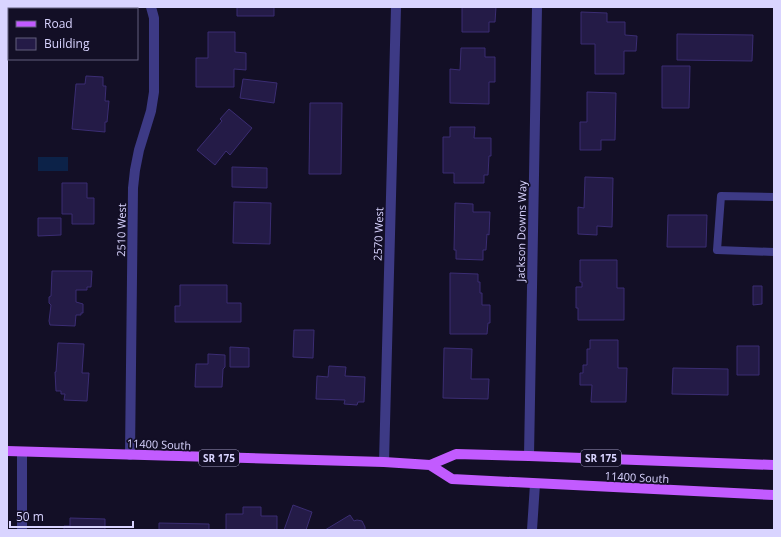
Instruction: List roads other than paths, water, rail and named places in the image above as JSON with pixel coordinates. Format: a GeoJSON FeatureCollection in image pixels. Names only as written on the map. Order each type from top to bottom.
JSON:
{"type":"FeatureCollection","features":[{"type":"Feature","properties":{"kind":"main road","name":"11400 South"},"geometry":{"type":"LineString","coordinates":[[7,451],[384,462],[430,465],[456,454],[774,465]]}},
{"type":"Feature","properties":{"kind":"main road","name":"11400 South"},"geometry":{"type":"LineString","coordinates":[[430,465],[452,479],[774,495]]}},
{"type":"Feature","properties":{"kind":"street","name":"2510 West"},"geometry":{"type":"LineString","coordinates":[[130,455],[133,188],[136,163],[151,111],[154,92],[154,18],[151,7]]}},
{"type":"Feature","properties":{"kind":"street","name":"2570 West"},"geometry":{"type":"LineString","coordinates":[[384,462],[396,7]]}},
{"type":"Feature","properties":{"kind":"street","name":"Jackson Downs Way"},"geometry":{"type":"LineString","coordinates":[[529,456],[537,7]]}},
{"type":"Feature","properties":{"kind":"street"},"geometry":{"type":"LineString","coordinates":[[22,452],[22,530]]}},
{"type":"Feature","properties":{"kind":"street"},"geometry":{"type":"LineString","coordinates":[[532,530],[535,484]]}},
{"type":"Feature","properties":{"kind":"lane"},"geometry":{"type":"LineString","coordinates":[[774,197],[721,196],[717,250],[774,252]]}},
{"type":"Feature","properties":{"kind":"water"},"geometry":{"type":"Polygon","coordinates":[[[38,157],[68,157],[68,171],[38,171],[38,157]]]}}]}
